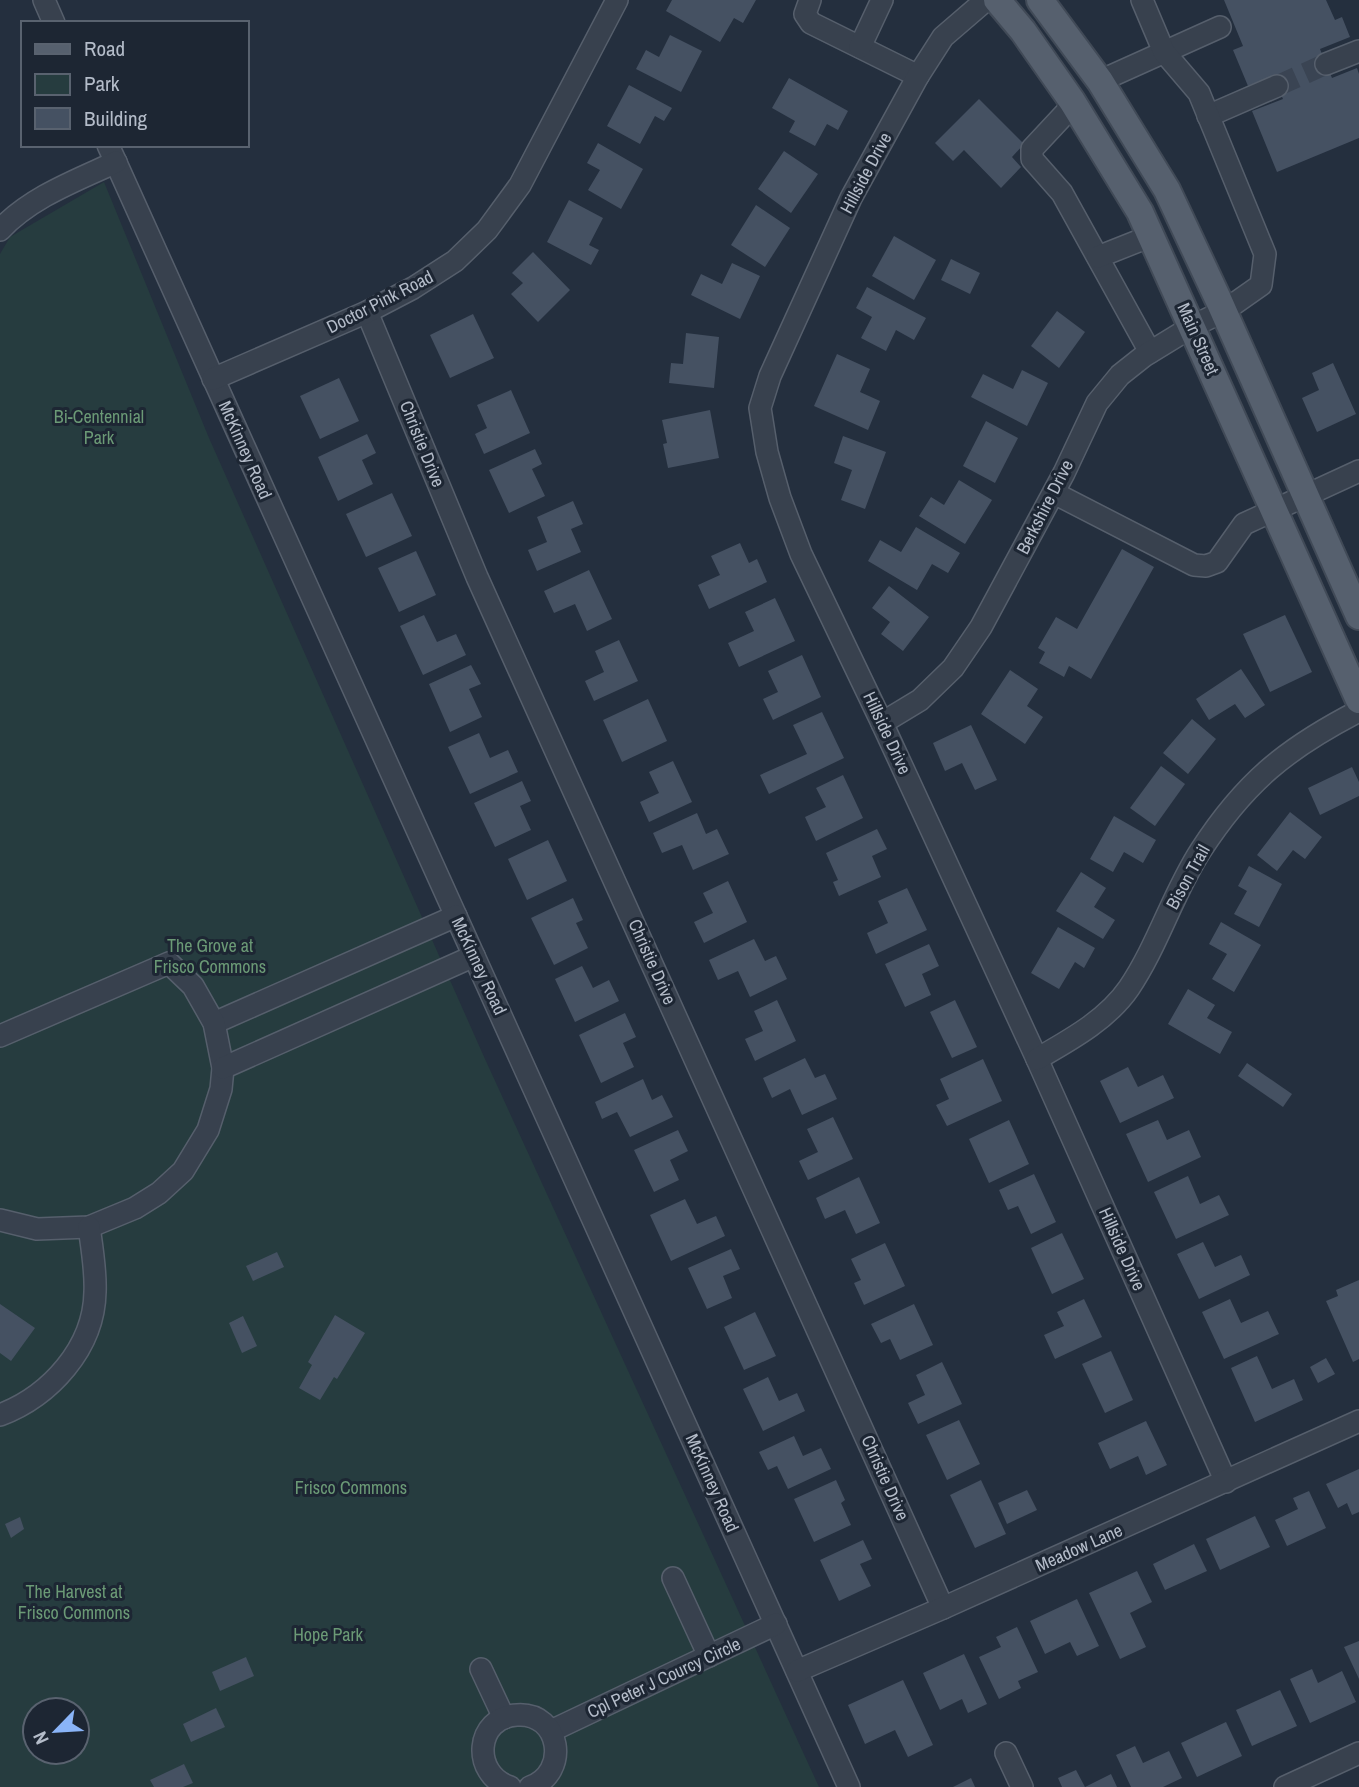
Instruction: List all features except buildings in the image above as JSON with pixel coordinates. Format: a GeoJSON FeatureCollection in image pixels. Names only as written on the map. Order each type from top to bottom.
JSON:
{"type":"FeatureCollection","features":[{"type":"Feature","properties":{"kind":"main road","name":"Main Street"},"geometry":{"type":"LineString","coordinates":[[998,0],[1074,104],[1140,212],[1359,700]]}},
{"type":"Feature","properties":{"kind":"main road","name":"Main Street"},"geometry":{"type":"LineString","coordinates":[[1040,0],[1100,81],[1167,190],[1224,311],[1359,616]]}},
{"type":"Feature","properties":{"kind":"street"},"geometry":{"type":"LineString","coordinates":[[44,0],[53,21]]}},
{"type":"Feature","properties":{"kind":"street","name":"Doctor Pink Road"},"geometry":{"type":"LineString","coordinates":[[213,379],[368,312],[456,261],[487,230],[520,185],[617,0]]}},
{"type":"Feature","properties":{"kind":"street"},"geometry":{"type":"LineString","coordinates":[[810,0],[805,14],[811,23],[918,76]]}},
{"type":"Feature","properties":{"kind":"street"},"geometry":{"type":"LineString","coordinates":[[860,47],[882,0]]}},
{"type":"Feature","properties":{"kind":"street","name":"Hillside Drive"},"geometry":{"type":"LineString","coordinates":[[986,0],[943,37],[918,76],[851,198],[786,339],[760,408],[770,464],[801,554],[1037,1059],[1226,1482]]}},
{"type":"Feature","properties":{"kind":"street","name":"Berkshire Drive"},"geometry":{"type":"LineString","coordinates":[[882,723],[920,700],[953,668],[981,627],[1054,493],[1097,403],[1120,375],[1150,352],[1224,311],[1261,285],[1265,254],[1199,93],[1164,52],[1142,0]]}},
{"type":"Feature","properties":{"kind":"street"},"geometry":{"type":"LineString","coordinates":[[1100,81],[1220,27]]}},
{"type":"Feature","properties":{"kind":"street"},"geometry":{"type":"LineString","coordinates":[[1326,64],[1359,51]]}},
{"type":"Feature","properties":{"kind":"street"},"geometry":{"type":"LineString","coordinates":[[1208,116],[1277,86]]}},
{"type":"Feature","properties":{"kind":"street"},"geometry":{"type":"LineString","coordinates":[[1074,104],[1032,149],[1032,159],[1062,193],[1150,352]]}},
{"type":"Feature","properties":{"kind":"street"},"geometry":{"type":"LineString","coordinates":[[0,230],[41,197],[112,154]]}},
{"type":"Feature","properties":{"kind":"street","name":"McKinney Road"},"geometry":{"type":"LineString","coordinates":[[112,154],[849,1787]]}},
{"type":"Feature","properties":{"kind":"street"},"geometry":{"type":"LineString","coordinates":[[1098,257],[1151,236]]}},
{"type":"Feature","properties":{"kind":"street","name":"Christie Drive"},"geometry":{"type":"LineString","coordinates":[[368,312],[477,577],[943,1608]]}},
{"type":"Feature","properties":{"kind":"street"},"geometry":{"type":"LineString","coordinates":[[1054,493],[1194,565],[1206,566],[1217,562],[1244,524],[1359,471]]}},
{"type":"Feature","properties":{"kind":"street","name":"Bison Trail"},"geometry":{"type":"LineString","coordinates":[[1037,1059],[1077,1036],[1105,1015],[1129,989],[1199,852],[1234,804],[1271,766],[1314,734],[1359,711]]}},
{"type":"Feature","properties":{"kind":"street"},"geometry":{"type":"LineString","coordinates":[[214,1023],[456,916]]}},
{"type":"Feature","properties":{"kind":"street"},"geometry":{"type":"LineString","coordinates":[[223,1068],[474,956]]}},
{"type":"Feature","properties":{"kind":"street"},"geometry":{"type":"LineString","coordinates":[[0,1036],[169,963],[193,986],[214,1023],[223,1068],[221,1089],[208,1130],[183,1171],[159,1192],[135,1208],[89,1227],[37,1229],[0,1220]]}},
{"type":"Feature","properties":{"kind":"street"},"geometry":{"type":"LineString","coordinates":[[0,1415],[17,1408],[41,1391],[61,1374],[79,1349],[92,1318],[95,1292],[89,1227]]}},
{"type":"Feature","properties":{"kind":"street","name":"Meadow Lane"},"geometry":{"type":"LineString","coordinates":[[797,1671],[1359,1421]]}},
{"type":"Feature","properties":{"kind":"street"},"geometry":{"type":"LineString","coordinates":[[673,1578],[709,1656]]}},
{"type":"Feature","properties":{"kind":"street","name":"Cpl Peter J Courcy Circle"},"geometry":{"type":"LineString","coordinates":[[551,1731],[776,1624]]}},
{"type":"Feature","properties":{"kind":"street"},"geometry":{"type":"LineString","coordinates":[[481,1669],[504,1718]]}},
{"type":"Feature","properties":{"kind":"street"},"geometry":{"type":"LineString","coordinates":[[510,1787],[498,1782],[491,1775],[483,1759],[482,1749],[488,1732],[504,1718],[519,1714],[537,1719],[551,1731],[556,1749],[553,1767],[541,1781],[530,1787]]}},
{"type":"Feature","properties":{"kind":"street"},"geometry":{"type":"LineString","coordinates":[[1006,1752],[1022,1787]]}},
{"type":"Feature","properties":{"kind":"street"},"geometry":{"type":"LineString","coordinates":[[1284,1787],[1322,1779],[1359,1753]]}},
{"type":"Feature","properties":{"kind":"green space"},"geometry":{"type":"Polygon","coordinates":[[[104,182],[209,438],[485,1059],[819,1787],[0,1787],[0,254],[10,237],[104,182]]]}},
{"type":"Feature","properties":{"kind":"tunnel"},"geometry":{"type":"LineString","coordinates":[[1277,86],[1326,64]]}},
{"type":"Feature","properties":{"kind":"park label","name":"Bi-Centennial Park"},"geometry":{"type":"Point","coordinates":[99,427]}},
{"type":"Feature","properties":{"kind":"park label","name":"The Grove at Frisco Commons"},"geometry":{"type":"Point","coordinates":[210,956]}},
{"type":"Feature","properties":{"kind":"park label","name":"Frisco Commons"},"geometry":{"type":"Point","coordinates":[351,1488]}},
{"type":"Feature","properties":{"kind":"park label","name":"The Harvest at Frisco Commons"},"geometry":{"type":"Point","coordinates":[74,1602]}},
{"type":"Feature","properties":{"kind":"park label","name":"Hope Park"},"geometry":{"type":"Point","coordinates":[328,1635]}}]}
